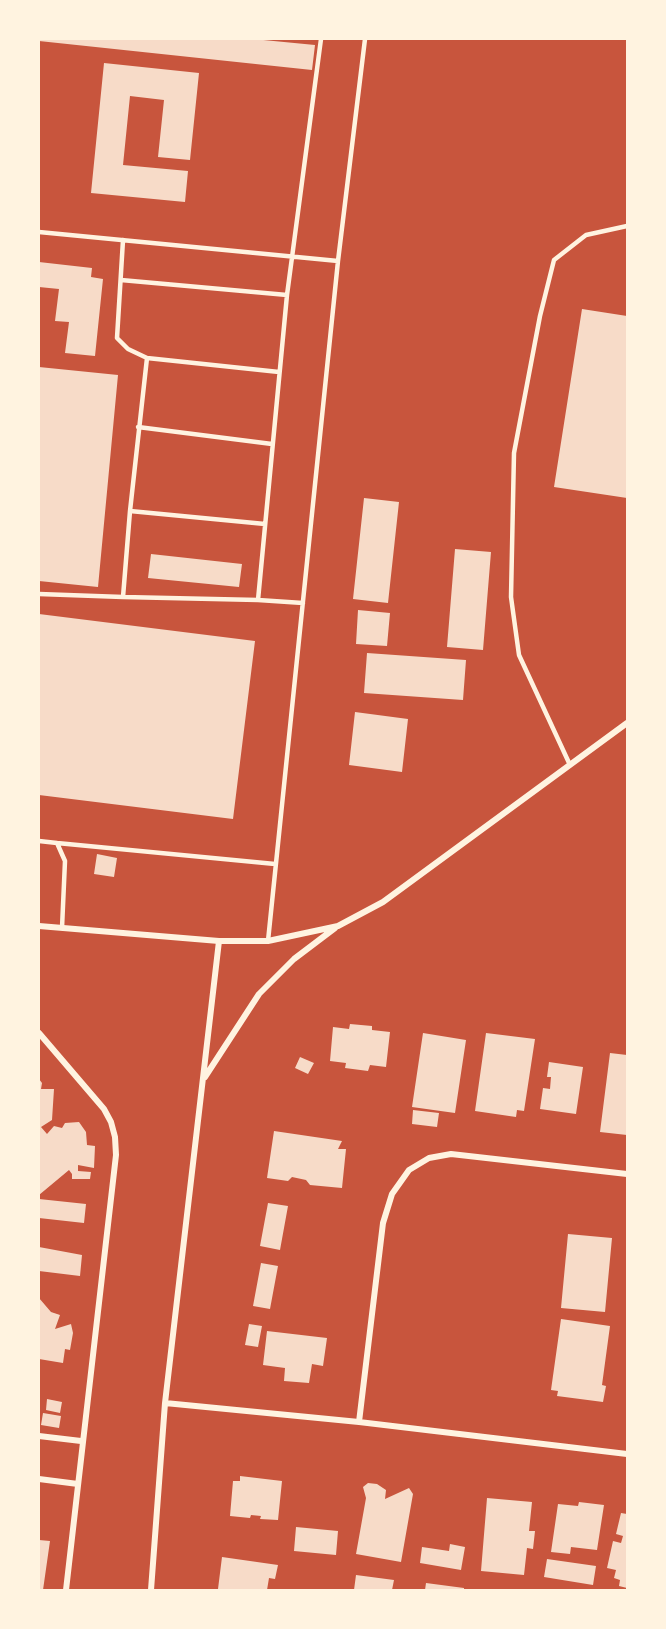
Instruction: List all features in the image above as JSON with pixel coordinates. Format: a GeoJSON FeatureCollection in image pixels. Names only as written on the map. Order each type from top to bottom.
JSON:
{"type":"FeatureCollection","features":[{"type":"Feature","properties":{"kind":"street"},"geometry":{"type":"LineString","coordinates":[[203,1080],[259,994],[294,959],[338,926],[384,902],[627,723]]}},
{"type":"Feature","properties":{"kind":"street"},"geometry":{"type":"LineString","coordinates":[[39,926],[219,941],[268,941],[338,926]]}},
{"type":"Feature","properties":{"kind":"street"},"geometry":{"type":"LineString","coordinates":[[151,1590],[165,1403],[219,941]]}},
{"type":"Feature","properties":{"kind":"street"},"geometry":{"type":"LineString","coordinates":[[39,1034],[104,1109],[116,1137],[116,1155],[81,1441],[66,1590]]}},
{"type":"Feature","properties":{"kind":"street"},"geometry":{"type":"LineString","coordinates":[[359,1422],[383,1222],[392,1194],[409,1170],[429,1158],[451,1154],[627,1174]]}},
{"type":"Feature","properties":{"kind":"street"},"geometry":{"type":"LineString","coordinates":[[165,1403],[359,1422],[627,1454]]}},
{"type":"Feature","properties":{"kind":"street"},"geometry":{"type":"LineString","coordinates":[[39,1436],[81,1441]]}},
{"type":"Feature","properties":{"kind":"street"},"geometry":{"type":"LineString","coordinates":[[39,1479],[78,1484]]}},
{"type":"Feature","properties":{"kind":"lane"},"geometry":{"type":"LineString","coordinates":[[258,600],[287,295],[321,39]]}},
{"type":"Feature","properties":{"kind":"lane"},"geometry":{"type":"LineString","coordinates":[[268,941],[338,261],[365,39]]}},
{"type":"Feature","properties":{"kind":"lane"},"geometry":{"type":"LineString","coordinates":[[570,765],[519,655],[511,597],[514,453],[540,316],[554,260],[586,235],[627,226]]}},
{"type":"Feature","properties":{"kind":"lane"},"geometry":{"type":"LineString","coordinates":[[39,232],[338,261]]}},
{"type":"Feature","properties":{"kind":"lane"},"geometry":{"type":"LineString","coordinates":[[123,240],[117,338],[128,350],[147,358],[279,372]]}},
{"type":"Feature","properties":{"kind":"lane"},"geometry":{"type":"LineString","coordinates":[[121,280],[287,295]]}},
{"type":"Feature","properties":{"kind":"lane"},"geometry":{"type":"LineString","coordinates":[[123,597],[138,427],[147,358]]}},
{"type":"Feature","properties":{"kind":"lane"},"geometry":{"type":"LineString","coordinates":[[138,427],[272,444]]}},
{"type":"Feature","properties":{"kind":"lane"},"geometry":{"type":"LineString","coordinates":[[130,511],[265,524]]}},
{"type":"Feature","properties":{"kind":"lane"},"geometry":{"type":"LineString","coordinates":[[39,594],[303,603]]}},
{"type":"Feature","properties":{"kind":"lane"},"geometry":{"type":"LineString","coordinates":[[39,841],[275,864]]}},
{"type":"Feature","properties":{"kind":"lane"},"geometry":{"type":"LineString","coordinates":[[57,843],[65,861],[62,928]]}},
{"type":"Feature","properties":{"kind":"building"},"geometry":{"type":"Polygon","coordinates":[[[39,39],[253,39],[315,45],[312,70],[39,41],[39,39]]]}},
{"type":"Feature","properties":{"kind":"building"},"geometry":{"type":"Polygon","coordinates":[[[104,63],[199,73],[190,160],[158,157],[164,100],[130,96],[123,165],[188,171],[185,202],[91,193],[104,63]]]}},
{"type":"Feature","properties":{"kind":"building"},"geometry":{"type":"Polygon","coordinates":[[[39,262],[92,268],[91,277],[103,279],[95,356],[65,353],[69,322],[55,321],[59,289],[39,287],[39,262]]]}},
{"type":"Feature","properties":{"kind":"building"},"geometry":{"type":"Polygon","coordinates":[[[582,309],[627,316],[627,498],[554,487],[582,309]]]}},
{"type":"Feature","properties":{"kind":"building"},"geometry":{"type":"Polygon","coordinates":[[[39,367],[118,375],[98,587],[39,581],[39,367]]]}},
{"type":"Feature","properties":{"kind":"building"},"geometry":{"type":"Polygon","coordinates":[[[364,498],[399,502],[388,603],[353,599],[364,498]]]}},
{"type":"Feature","properties":{"kind":"building"},"geometry":{"type":"Polygon","coordinates":[[[455,549],[491,552],[483,650],[447,647],[455,549]]]}},
{"type":"Feature","properties":{"kind":"building"},"geometry":{"type":"Polygon","coordinates":[[[151,554],[242,564],[239,587],[148,578],[151,554]]]}},
{"type":"Feature","properties":{"kind":"building"},"geometry":{"type":"Polygon","coordinates":[[[358,610],[390,613],[387,646],[356,644],[358,610]]]}},
{"type":"Feature","properties":{"kind":"building"},"geometry":{"type":"Polygon","coordinates":[[[39,614],[255,641],[233,819],[39,795],[39,614]]]}},
{"type":"Feature","properties":{"kind":"building"},"geometry":{"type":"Polygon","coordinates":[[[367,653],[466,660],[463,700],[364,693],[367,653]]]}},
{"type":"Feature","properties":{"kind":"building"},"geometry":{"type":"Polygon","coordinates":[[[355,712],[408,719],[402,772],[349,765],[355,712]]]}},
{"type":"Feature","properties":{"kind":"building"},"geometry":{"type":"Polygon","coordinates":[[[97,854],[117,858],[114,877],[94,874],[97,854]]]}},
{"type":"Feature","properties":{"kind":"building"},"geometry":{"type":"Polygon","coordinates":[[[350,1024],[372,1026],[372,1030],[390,1032],[386,1067],[370,1065],[368,1071],[345,1068],[346,1063],[330,1061],[333,1027],[349,1029],[350,1024]]]}},
{"type":"Feature","properties":{"kind":"building"},"geometry":{"type":"Polygon","coordinates":[[[423,1033],[466,1040],[455,1113],[412,1107],[423,1033]]]}},
{"type":"Feature","properties":{"kind":"building"},"geometry":{"type":"Polygon","coordinates":[[[486,1033],[535,1039],[524,1111],[517,1110],[516,1117],[475,1111],[486,1033]]]}},
{"type":"Feature","properties":{"kind":"building"},"geometry":{"type":"Polygon","coordinates":[[[610,1053],[627,1055],[627,1135],[600,1132],[610,1053]]]}},
{"type":"Feature","properties":{"kind":"building"},"geometry":{"type":"Polygon","coordinates":[[[300,1057],[314,1063],[308,1074],[295,1068],[300,1057]]]}},
{"type":"Feature","properties":{"kind":"building"},"geometry":{"type":"Polygon","coordinates":[[[549,1062],[583,1067],[576,1114],[540,1109],[543,1088],[550,1089],[551,1077],[547,1077],[549,1062]]]}},
{"type":"Feature","properties":{"kind":"building"},"geometry":{"type":"Polygon","coordinates":[[[39,1079],[42,1083],[41,1089],[54,1089],[52,1120],[41,1127],[47,1134],[54,1126],[62,1128],[65,1123],[79,1122],[86,1132],[87,1145],[95,1146],[94,1168],[78,1165],[78,1171],[91,1172],[90,1179],[72,1179],[69,1170],[39,1195],[39,1079]]]}},
{"type":"Feature","properties":{"kind":"building"},"geometry":{"type":"Polygon","coordinates":[[[413,1110],[439,1113],[437,1127],[412,1124],[413,1110]]]}},
{"type":"Feature","properties":{"kind":"building"},"geometry":{"type":"Polygon","coordinates":[[[274,1131],[342,1141],[338,1149],[346,1149],[342,1188],[310,1185],[306,1180],[292,1177],[288,1181],[267,1178],[274,1131]]]}},
{"type":"Feature","properties":{"kind":"building"},"geometry":{"type":"Polygon","coordinates":[[[39,1199],[86,1204],[84,1223],[39,1218],[39,1199]]]}},
{"type":"Feature","properties":{"kind":"building"},"geometry":{"type":"Polygon","coordinates":[[[268,1203],[288,1206],[280,1250],[260,1246],[268,1203]]]}},
{"type":"Feature","properties":{"kind":"building"},"geometry":{"type":"Polygon","coordinates":[[[568,1234],[612,1238],[605,1312],[561,1308],[568,1234]]]}},
{"type":"Feature","properties":{"kind":"building"},"geometry":{"type":"Polygon","coordinates":[[[39,1247],[82,1255],[80,1276],[39,1271],[39,1247]]]}},
{"type":"Feature","properties":{"kind":"building"},"geometry":{"type":"Polygon","coordinates":[[[261,1263],[278,1266],[270,1309],[253,1306],[261,1263]]]}},
{"type":"Feature","properties":{"kind":"building"},"geometry":{"type":"Polygon","coordinates":[[[39,1298],[51,1312],[60,1315],[55,1329],[71,1324],[73,1333],[70,1350],[65,1349],[63,1363],[39,1359],[39,1298]]]}},
{"type":"Feature","properties":{"kind":"building"},"geometry":{"type":"Polygon","coordinates":[[[561,1319],[610,1326],[602,1385],[606,1386],[603,1402],[557,1396],[558,1391],[551,1390],[561,1319]]]}},
{"type":"Feature","properties":{"kind":"building"},"geometry":{"type":"Polygon","coordinates":[[[249,1324],[262,1326],[258,1347],[245,1345],[249,1324]]]}},
{"type":"Feature","properties":{"kind":"building"},"geometry":{"type":"Polygon","coordinates":[[[267,1331],[327,1338],[323,1366],[312,1364],[309,1383],[284,1381],[285,1368],[263,1365],[267,1331]]]}},
{"type":"Feature","properties":{"kind":"building"},"geometry":{"type":"Polygon","coordinates":[[[47,1399],[62,1402],[60,1413],[46,1410],[47,1399]]]}},
{"type":"Feature","properties":{"kind":"building"},"geometry":{"type":"Polygon","coordinates":[[[43,1413],[61,1416],[59,1428],[41,1425],[43,1413]]]}},
{"type":"Feature","properties":{"kind":"building"},"geometry":{"type":"Polygon","coordinates":[[[240,1476],[282,1481],[278,1520],[260,1519],[261,1516],[251,1515],[250,1518],[230,1516],[233,1481],[240,1481],[240,1476]]]}},
{"type":"Feature","properties":{"kind":"building"},"geometry":{"type":"Polygon","coordinates":[[[368,1483],[377,1484],[386,1490],[385,1499],[409,1488],[413,1494],[401,1562],[356,1554],[366,1498],[363,1487],[368,1483]]]}},
{"type":"Feature","properties":{"kind":"building"},"geometry":{"type":"Polygon","coordinates":[[[487,1498],[532,1502],[529,1531],[535,1531],[533,1549],[527,1548],[524,1575],[481,1571],[487,1498]]]}},
{"type":"Feature","properties":{"kind":"building"},"geometry":{"type":"Polygon","coordinates":[[[579,1502],[604,1505],[597,1550],[571,1547],[570,1554],[551,1552],[558,1504],[578,1506],[579,1502]]]}},
{"type":"Feature","properties":{"kind":"building"},"geometry":{"type":"Polygon","coordinates":[[[621,1513],[627,1514],[627,1588],[619,1586],[620,1580],[614,1578],[616,1570],[607,1568],[613,1541],[621,1543],[623,1536],[616,1534],[621,1513]]]}},
{"type":"Feature","properties":{"kind":"building"},"geometry":{"type":"Polygon","coordinates":[[[296,1527],[338,1531],[336,1555],[294,1551],[296,1527]]]}},
{"type":"Feature","properties":{"kind":"building"},"geometry":{"type":"Polygon","coordinates":[[[39,1540],[50,1541],[43,1590],[39,1590],[39,1540]]]}},
{"type":"Feature","properties":{"kind":"building"},"geometry":{"type":"Polygon","coordinates":[[[450,1544],[465,1547],[461,1570],[420,1563],[422,1547],[449,1551],[450,1544]]]}},
{"type":"Feature","properties":{"kind":"building"},"geometry":{"type":"Polygon","coordinates":[[[222,1557],[278,1565],[275,1579],[269,1578],[267,1590],[218,1589],[222,1557]]]}},
{"type":"Feature","properties":{"kind":"building"},"geometry":{"type":"Polygon","coordinates":[[[547,1559],[596,1566],[593,1585],[544,1577],[547,1559]]]}},
{"type":"Feature","properties":{"kind":"building"},"geometry":{"type":"Polygon","coordinates":[[[356,1575],[394,1580],[392,1590],[354,1590],[356,1575]]]}},
{"type":"Feature","properties":{"kind":"building"},"geometry":{"type":"Polygon","coordinates":[[[426,1583],[464,1588],[464,1590],[425,1590],[426,1583]]]}}]}
